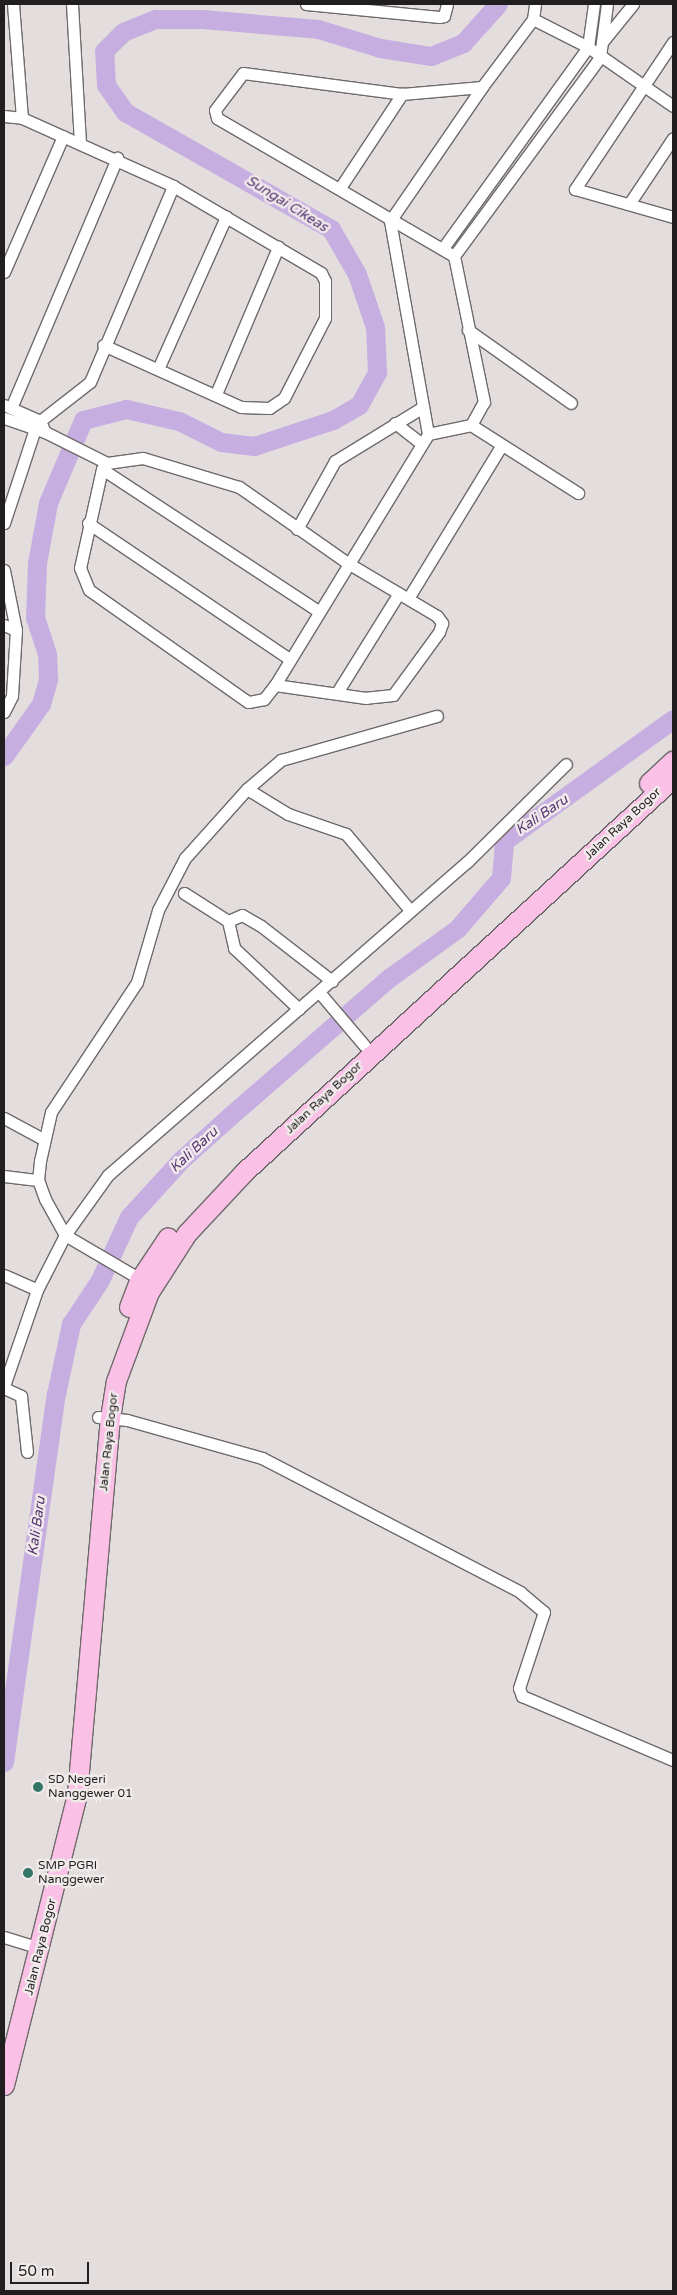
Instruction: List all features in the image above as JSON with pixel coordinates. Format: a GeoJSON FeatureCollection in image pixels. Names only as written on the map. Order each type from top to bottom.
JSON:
{"type":"FeatureCollection","features":[{"type":"Feature","properties":{"kind":"highway","name":"Jalan Raya Bogor"},"geometry":{"type":"LineString","coordinates":[[4,2039],[22,1942],[77,1794],[106,1371],[140,1279],[175,1227],[209,1192],[364,1045],[673,761]]}},
{"type":"Feature","properties":{"kind":"highway","name":"Jalan Raya Bogor"},"geometry":{"type":"LineString","coordinates":[[104,1418],[129,1338],[149,1292],[187,1233],[244,1172],[673,778]]}},
{"type":"Feature","properties":{"kind":"highway","name":"Jalan Raya Bogor"},"geometry":{"type":"LineString","coordinates":[[4,2085],[22,1942]]}},
{"type":"Feature","properties":{"kind":"street"},"geometry":{"type":"LineString","coordinates":[[13,4],[22,118]]}},
{"type":"Feature","properties":{"kind":"street"},"geometry":{"type":"LineString","coordinates":[[72,4],[80,142]]}},
{"type":"Feature","properties":{"kind":"street"},"geometry":{"type":"LineString","coordinates":[[306,4],[386,8],[439,17],[444,16],[447,4]]}},
{"type":"Feature","properties":{"kind":"street"},"geometry":{"type":"LineString","coordinates":[[105,466],[88,523],[80,568],[89,590],[248,702],[264,699],[275,685],[346,562],[428,434],[390,221],[482,87],[533,19],[535,4]]}},
{"type":"Feature","properties":{"kind":"street"},"geometry":{"type":"LineString","coordinates":[[443,248],[588,47],[594,4]]}},
{"type":"Feature","properties":{"kind":"street"},"geometry":{"type":"LineString","coordinates":[[454,256],[600,57],[607,5],[630,8]]}},
{"type":"Feature","properties":{"kind":"street"},"geometry":{"type":"LineString","coordinates":[[602,42],[630,8]]}},
{"type":"Feature","properties":{"kind":"street"},"geometry":{"type":"LineString","coordinates":[[533,19],[588,47],[673,106]]}},
{"type":"Feature","properties":{"kind":"street"},"geometry":{"type":"LineString","coordinates":[[673,42],[575,186],[673,217]]}},
{"type":"Feature","properties":{"kind":"street"},"geometry":{"type":"LineString","coordinates":[[472,425],[484,402],[454,256],[443,248],[390,221],[340,188],[216,118],[215,110],[236,77],[243,73],[402,94],[482,87]]}},
{"type":"Feature","properties":{"kind":"street"},"geometry":{"type":"LineString","coordinates":[[340,188],[402,94]]}},
{"type":"Feature","properties":{"kind":"street"},"geometry":{"type":"LineString","coordinates":[[4,116],[22,118],[117,158],[174,186],[321,273],[328,299],[325,318],[279,402],[255,409],[103,345]]}},
{"type":"Feature","properties":{"kind":"street"},"geometry":{"type":"LineString","coordinates":[[4,272],[63,136]]}},
{"type":"Feature","properties":{"kind":"street"},"geometry":{"type":"LineString","coordinates":[[629,204],[673,138]]}},
{"type":"Feature","properties":{"kind":"street"},"geometry":{"type":"LineString","coordinates":[[117,158],[7,407],[40,428],[96,456],[105,466],[318,611]]}},
{"type":"Feature","properties":{"kind":"street"},"geometry":{"type":"LineString","coordinates":[[4,523],[7,494],[40,428],[85,390],[174,186]]}},
{"type":"Feature","properties":{"kind":"street"},"geometry":{"type":"LineString","coordinates":[[158,369],[226,217]]}},
{"type":"Feature","properties":{"kind":"street"},"geometry":{"type":"LineString","coordinates":[[216,394],[278,247]]}},
{"type":"Feature","properties":{"kind":"street"},"geometry":{"type":"LineString","coordinates":[[468,330],[571,404]]}},
{"type":"Feature","properties":{"kind":"street"},"geometry":{"type":"LineString","coordinates":[[297,529],[335,461],[423,407]]}},
{"type":"Feature","properties":{"kind":"street"},"geometry":{"type":"LineString","coordinates":[[4,418],[40,428]]}},
{"type":"Feature","properties":{"kind":"street"},"geometry":{"type":"LineString","coordinates":[[395,423],[422,444]]}},
{"type":"Feature","properties":{"kind":"street"},"geometry":{"type":"LineString","coordinates":[[428,434],[472,425],[501,446],[578,493]]}},
{"type":"Feature","properties":{"kind":"street"},"geometry":{"type":"LineString","coordinates":[[338,691],[404,595],[501,446]]}},
{"type":"Feature","properties":{"kind":"street"},"geometry":{"type":"LineString","coordinates":[[105,466],[144,458],[199,472],[238,488],[346,562],[404,595],[442,623],[415,670],[394,695],[382,699],[338,691],[275,685]]}},
{"type":"Feature","properties":{"kind":"street"},"geometry":{"type":"LineString","coordinates":[[88,523],[290,659]]}},
{"type":"Feature","properties":{"kind":"street"},"geometry":{"type":"LineString","coordinates":[[4,570],[16,630],[12,696],[4,710]]}},
{"type":"Feature","properties":{"kind":"street"},"geometry":{"type":"LineString","coordinates":[[4,625],[16,630]]}},
{"type":"Feature","properties":{"kind":"street"},"geometry":{"type":"LineString","coordinates":[[140,1279],[104,1260],[65,1235],[38,1180],[43,1139],[51,1112],[138,982],[158,910],[184,858],[247,789],[290,756],[380,735],[437,716]]}},
{"type":"Feature","properties":{"kind":"street"},"geometry":{"type":"LineString","coordinates":[[27,1452],[21,1396],[4,1387],[37,1290],[65,1235],[108,1175],[332,981],[409,909],[466,862],[566,764]]}},
{"type":"Feature","properties":{"kind":"street"},"geometry":{"type":"LineString","coordinates":[[247,789],[288,814],[346,834],[409,909]]}},
{"type":"Feature","properties":{"kind":"street"},"geometry":{"type":"LineString","coordinates":[[184,892],[228,921],[234,948],[299,1009]]}},
{"type":"Feature","properties":{"kind":"street"},"geometry":{"type":"LineString","coordinates":[[228,921],[242,915],[261,926],[332,981]]}},
{"type":"Feature","properties":{"kind":"street"},"geometry":{"type":"LineString","coordinates":[[319,992],[340,1014],[364,1045]]}},
{"type":"Feature","properties":{"kind":"street"},"geometry":{"type":"LineString","coordinates":[[4,1118],[43,1139]]}},
{"type":"Feature","properties":{"kind":"street"},"geometry":{"type":"LineString","coordinates":[[4,1176],[38,1180]]}},
{"type":"Feature","properties":{"kind":"street"},"geometry":{"type":"LineString","coordinates":[[4,1275],[37,1290]]}},
{"type":"Feature","properties":{"kind":"street"},"geometry":{"type":"LineString","coordinates":[[104,1418],[225,1444],[262,1458],[520,1592],[544,1612],[519,1688],[522,1696],[673,1760]]}},
{"type":"Feature","properties":{"kind":"waterway","name":"Sungai Cikeas"},"geometry":{"type":"LineString","coordinates":[[4,756],[41,704],[48,679],[47,654],[35,618],[37,563],[48,503],[83,420],[126,409],[179,421],[221,442],[254,446],[333,420],[359,405],[377,372],[375,327],[357,274],[331,229],[125,112],[106,85],[104,51],[123,32],[155,19],[202,19],[318,29],[380,48],[431,56],[463,43],[498,4]]}},
{"type":"Feature","properties":{"kind":"waterway","name":"Kali Baru"},"geometry":{"type":"LineString","coordinates":[[4,1762],[56,1394],[71,1324],[100,1280],[129,1217],[181,1160],[230,1116],[389,978],[457,929],[501,878],[504,841],[673,719]]}},
{"type":"Feature","properties":{"kind":"place","name":"SD Negeri Nanggewer 01"},"geometry":{"type":"Point","coordinates":[38,1787]}},
{"type":"Feature","properties":{"kind":"place","name":"SMP PGRI Nanggewer"},"geometry":{"type":"Point","coordinates":[28,1873]}}]}
